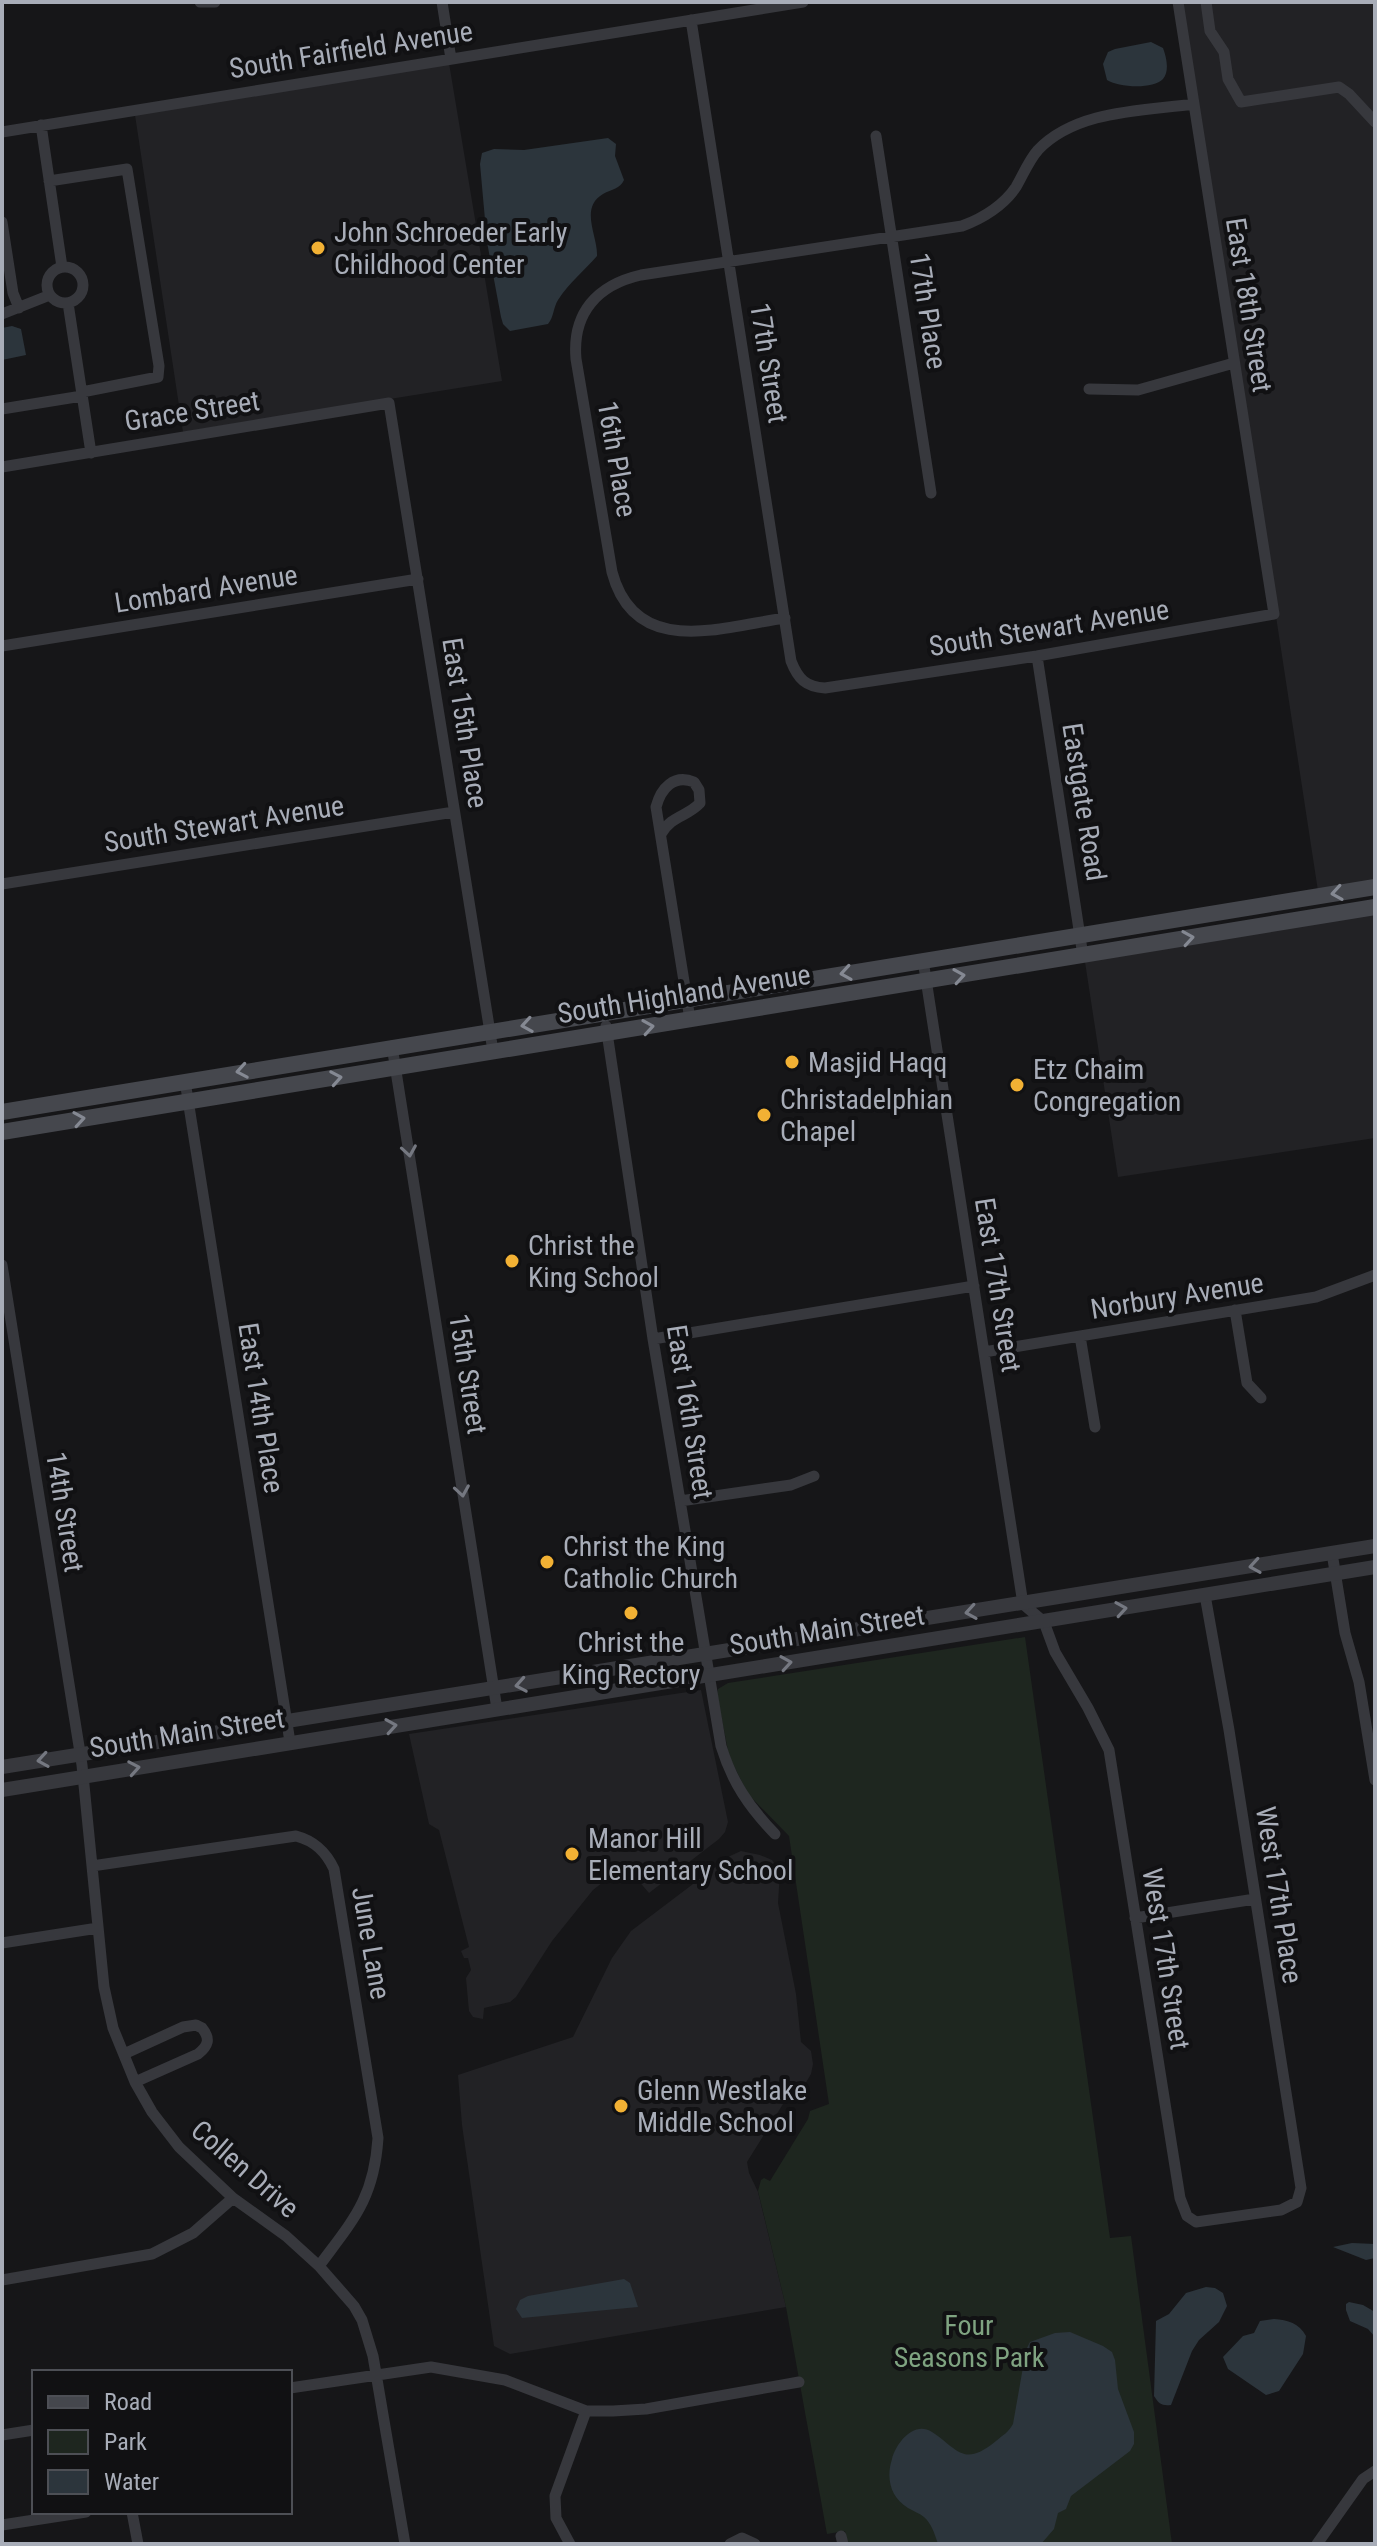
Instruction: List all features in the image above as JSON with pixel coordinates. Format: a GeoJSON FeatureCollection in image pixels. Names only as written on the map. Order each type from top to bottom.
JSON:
{"type":"FeatureCollection","features":[{"type":"Feature","properties":{"kind":"main road","name":"South Highland Avenue"},"geometry":{"type":"LineString","coordinates":[[2,1112],[1375,887]]}},
{"type":"Feature","properties":{"kind":"main road","name":"South Highland Avenue"},"geometry":{"type":"LineString","coordinates":[[2,1132],[1375,907]]}},
{"type":"Feature","properties":{"kind":"street"},"geometry":{"type":"LineString","coordinates":[[200,2],[215,2]]}},
{"type":"Feature","properties":{"kind":"street"},"geometry":{"type":"LineString","coordinates":[[442,2],[451,59]]}},
{"type":"Feature","properties":{"kind":"street","name":"South Fairfield Avenue"},"geometry":{"type":"LineString","coordinates":[[2,132],[803,2]]}},
{"type":"Feature","properties":{"kind":"street","name":"East 18th Street"},"geometry":{"type":"LineString","coordinates":[[1178,2],[1274,614]]}},
{"type":"Feature","properties":{"kind":"street"},"geometry":{"type":"LineString","coordinates":[[1206,2],[1210,31],[1224,52],[1228,79],[1241,102],[1339,87],[1375,122]]}},
{"type":"Feature","properties":{"kind":"street","name":"17th Street"},"geometry":{"type":"LineString","coordinates":[[691,20],[791,661],[796,674],[810,686],[831,687]]}},
{"type":"Feature","properties":{"kind":"street","name":"16th Place"},"geometry":{"type":"LineString","coordinates":[[785,618],[680,633],[658,627],[633,611],[617,589],[576,359],[578,326],[591,302],[607,287],[641,275],[962,226],[988,214],[1013,191],[1036,152],[1077,123],[1194,104]]}},
{"type":"Feature","properties":{"kind":"street"},"geometry":{"type":"LineString","coordinates":[[41,125],[62,267]]}},
{"type":"Feature","properties":{"kind":"street","name":"17th Place"},"geometry":{"type":"LineString","coordinates":[[876,136],[931,493]]}},
{"type":"Feature","properties":{"kind":"street"},"geometry":{"type":"LineString","coordinates":[[2,409],[158,377],[159,366],[127,169],[49,181]]}},
{"type":"Feature","properties":{"kind":"street"},"geometry":{"type":"LineString","coordinates":[[2,222],[13,293],[19,308]]}},
{"type":"Feature","properties":{"kind":"street"},"geometry":{"type":"LineString","coordinates":[[62,267],[77,271],[82,279],[81,294],[68,303],[58,302],[50,295],[47,286],[50,276],[62,267]]}},
{"type":"Feature","properties":{"kind":"street"},"geometry":{"type":"LineString","coordinates":[[2,314],[50,295]]}},
{"type":"Feature","properties":{"kind":"street"},"geometry":{"type":"LineString","coordinates":[[68,303],[91,453]]}},
{"type":"Feature","properties":{"kind":"street"},"geometry":{"type":"LineString","coordinates":[[1089,389],[1138,390],[1234,363]]}},
{"type":"Feature","properties":{"kind":"street","name":"Grace Street"},"geometry":{"type":"LineString","coordinates":[[2,467],[389,403]]}},
{"type":"Feature","properties":{"kind":"street","name":"East 15th Place"},"geometry":{"type":"LineString","coordinates":[[389,403],[493,1051]]}},
{"type":"Feature","properties":{"kind":"street","name":"Lombard Avenue"},"geometry":{"type":"LineString","coordinates":[[2,646],[418,579]]}},
{"type":"Feature","properties":{"kind":"street","name":"South Stewart Avenue"},"geometry":{"type":"LineString","coordinates":[[831,687],[1037,656],[1274,614]]}},
{"type":"Feature","properties":{"kind":"street","name":"Eastgate Road"},"geometry":{"type":"LineString","coordinates":[[1037,656],[1083,956]]}},
{"type":"Feature","properties":{"kind":"street"},"geometry":{"type":"LineString","coordinates":[[661,834],[668,823],[700,803],[699,790],[694,782],[674,780],[659,797],[656,807],[690,1020]]}},
{"type":"Feature","properties":{"kind":"street","name":"South Stewart Avenue"},"geometry":{"type":"LineString","coordinates":[[2,884],[454,812]]}},
{"type":"Feature","properties":{"kind":"street","name":"East 17th Street"},"geometry":{"type":"LineString","coordinates":[[923,960],[984,1352],[1033,1613]]}},
{"type":"Feature","properties":{"kind":"street","name":"East 16th Street"},"geometry":{"type":"LineString","coordinates":[[604,1013],[653,1339],[721,1746],[741,1794],[775,1834]]}},
{"type":"Feature","properties":{"kind":"street","name":"15th Street"},"geometry":{"type":"LineString","coordinates":[[392,1046],[497,1709]]}},
{"type":"Feature","properties":{"kind":"street","name":"East 14th Place"},"geometry":{"type":"LineString","coordinates":[[185,1081],[290,1742]]}},
{"type":"Feature","properties":{"kind":"street","name":"14th Street"},"geometry":{"type":"LineString","coordinates":[[2,1265],[81,1765]]}},
{"type":"Feature","properties":{"kind":"street","name":"Norbury Avenue"},"geometry":{"type":"LineString","coordinates":[[984,1352],[1316,1297],[1375,1275]]}},
{"type":"Feature","properties":{"kind":"street"},"geometry":{"type":"LineString","coordinates":[[653,1339],[974,1286]]}},
{"type":"Feature","properties":{"kind":"street"},"geometry":{"type":"LineString","coordinates":[[1235,1310],[1247,1383],[1261,1398]]}},
{"type":"Feature","properties":{"kind":"street"},"geometry":{"type":"LineString","coordinates":[[1080,1336],[1095,1427]]}},
{"type":"Feature","properties":{"kind":"street"},"geometry":{"type":"LineString","coordinates":[[680,1501],[791,1485],[814,1476]]}},
{"type":"Feature","properties":{"kind":"street","name":"South Main Street"},"geometry":{"type":"LineString","coordinates":[[2,1767],[81,1765],[290,1742],[709,1676],[1375,1546]]}},
{"type":"Feature","properties":{"kind":"street"},"geometry":{"type":"LineString","coordinates":[[1332,1553],[1347,1642],[1359,1682],[1375,1780]]}},
{"type":"Feature","properties":{"kind":"street","name":"South Main Street"},"geometry":{"type":"LineString","coordinates":[[2,1790],[81,1765],[286,1721],[705,1654],[1205,1595],[1375,1567]]}},
{"type":"Feature","properties":{"kind":"street","name":"West 17th Place"},"geometry":{"type":"LineString","coordinates":[[1205,1595],[1301,2188],[1297,2202]]}},
{"type":"Feature","properties":{"kind":"street","name":"West 17th Street"},"geometry":{"type":"LineString","coordinates":[[1033,1613],[1109,1750],[1180,2198],[1186,2214],[1196,2222],[1205,2222],[1281,2210],[1297,2202]]}},
{"type":"Feature","properties":{"kind":"street","name":"Collen Drive"},"geometry":{"type":"LineString","coordinates":[[81,1765],[109,2013],[135,2082],[168,2134],[197,2166],[319,2266],[344,2292],[362,2320],[377,2374],[405,2544]]}},
{"type":"Feature","properties":{"kind":"street","name":"June Lane"},"geometry":{"type":"LineString","coordinates":[[92,1866],[296,1836],[317,1845],[328,1856],[334,1869],[378,2138],[373,2173],[362,2207],[319,2266]]}},
{"type":"Feature","properties":{"kind":"street"},"geometry":{"type":"LineString","coordinates":[[1135,1918],[1255,1899]]}},
{"type":"Feature","properties":{"kind":"street"},"geometry":{"type":"LineString","coordinates":[[2,1943],[98,1928]]}},
{"type":"Feature","properties":{"kind":"street"},"geometry":{"type":"LineString","coordinates":[[124,2054],[189,2026],[202,2028],[207,2034],[208,2042],[198,2054],[135,2082]]}},
{"type":"Feature","properties":{"kind":"street"},"geometry":{"type":"LineString","coordinates":[[2,2280],[152,2254],[193,2233],[233,2198]]}},
{"type":"Feature","properties":{"kind":"street"},"geometry":{"type":"LineString","coordinates":[[292,2388],[431,2367],[505,2380],[586,2411],[646,2409],[799,2382]]}},
{"type":"Feature","properties":{"kind":"street"},"geometry":{"type":"LineString","coordinates":[[570,2544],[556,2518],[555,2496],[586,2411]]}},
{"type":"Feature","properties":{"kind":"street"},"geometry":{"type":"LineString","coordinates":[[2,2435],[32,2430]]}},
{"type":"Feature","properties":{"kind":"street"},"geometry":{"type":"LineString","coordinates":[[1317,2544],[1363,2479],[1375,2471]]}},
{"type":"Feature","properties":{"kind":"street"},"geometry":{"type":"LineString","coordinates":[[2,2525],[73,2514]]}},
{"type":"Feature","properties":{"kind":"street"},"geometry":{"type":"LineString","coordinates":[[132,2514],[138,2544]]}},
{"type":"Feature","properties":{"kind":"street"},"geometry":{"type":"LineString","coordinates":[[730,2544],[742,2538],[755,2544]]}},
{"type":"Feature","properties":{"kind":"shaded area"},"geometry":{"type":"Polygon","coordinates":[[[1182,2],[1375,2],[1375,882],[1318,891],[1182,2]]]}},
{"type":"Feature","properties":{"kind":"shaded area","name":"John Schroeder Early Childhood Center"},"geometry":{"type":"Polygon","coordinates":[[[449,63],[502,381],[183,432],[135,115],[449,63]]]}},
{"type":"Feature","properties":{"kind":"shaded area"},"geometry":{"type":"Polygon","coordinates":[[[1375,914],[1375,1138],[1118,1177],[1085,962],[1375,914]]]}},
{"type":"Feature","properties":{"kind":"shaded area","name":"Manor Hill Elementary School"},"geometry":{"type":"Polygon","coordinates":[[[701,1690],[728,1822],[725,1832],[649,1893],[625,1865],[593,1890],[552,1941],[516,1997],[510,2002],[484,2008],[483,2019],[473,2017],[469,2011],[466,1978],[471,1970],[468,1958],[464,1958],[461,1951],[469,1947],[439,1830],[429,1824],[409,1734],[701,1690]]]}},
{"type":"Feature","properties":{"kind":"shaded area","name":"Glenn Westlake Middle School"},"geometry":{"type":"Polygon","coordinates":[[[741,1851],[772,1860],[780,1872],[778,1903],[796,1994],[801,2042],[811,2051],[813,2064],[805,2084],[793,2088],[747,2162],[758,2192],[786,2307],[510,2354],[494,2346],[462,2125],[458,2075],[573,2037],[612,1958],[631,1931],[730,1856],[741,1851]]]}},
{"type":"Feature","properties":{"kind":"green space","name":"Four Seasons Park"},"geometry":{"type":"Polygon","coordinates":[[[1025,1637],[1110,2238],[1131,2236],[1172,2544],[848,2544],[845,2531],[827,2534],[786,2307],[758,2191],[761,2180],[770,2181],[810,2111],[829,2104],[789,1836],[748,1794],[729,1756],[717,1694],[718,1689],[728,1683],[1025,1637]]]}},
{"type":"Feature","properties":{"kind":"water"},"geometry":{"type":"Polygon","coordinates":[[[1151,42],[1164,51],[1167,68],[1163,79],[1151,85],[1135,86],[1107,80],[1103,64],[1108,52],[1151,42]]]}},
{"type":"Feature","properties":{"kind":"water"},"geometry":{"type":"Polygon","coordinates":[[[608,138],[616,144],[615,156],[624,180],[618,187],[603,194],[592,207],[591,223],[597,256],[562,294],[548,324],[510,331],[501,317],[487,242],[480,164],[482,153],[494,149],[524,150],[608,138]]]}},
{"type":"Feature","properties":{"kind":"water"},"geometry":{"type":"Polygon","coordinates":[[[12,326],[21,329],[26,355],[2,360],[2,328],[12,326]]]}},
{"type":"Feature","properties":{"kind":"water"},"geometry":{"type":"Polygon","coordinates":[[[1352,2243],[1375,2244],[1375,2258],[1366,2260],[1333,2247],[1352,2243]]]}},
{"type":"Feature","properties":{"kind":"water"},"geometry":{"type":"Polygon","coordinates":[[[624,2279],[630,2283],[638,2307],[522,2318],[516,2309],[520,2300],[528,2296],[624,2279]]]}},
{"type":"Feature","properties":{"kind":"water"},"geometry":{"type":"Polygon","coordinates":[[[1206,2287],[1223,2293],[1227,2306],[1219,2322],[1192,2351],[1171,2405],[1163,2405],[1154,2396],[1156,2321],[1169,2314],[1186,2293],[1206,2287]]]}},
{"type":"Feature","properties":{"kind":"water"},"geometry":{"type":"Polygon","coordinates":[[[1349,2302],[1375,2312],[1375,2337],[1368,2329],[1350,2321],[1346,2310],[1349,2302]]]}},
{"type":"Feature","properties":{"kind":"water"},"geometry":{"type":"Polygon","coordinates":[[[1274,2319],[1293,2323],[1306,2336],[1303,2354],[1279,2391],[1266,2395],[1228,2369],[1223,2357],[1243,2336],[1254,2333],[1260,2321],[1274,2319]]]}},
{"type":"Feature","properties":{"kind":"water"},"geometry":{"type":"Polygon","coordinates":[[[1070,2332],[1112,2352],[1118,2389],[1134,2432],[1134,2444],[1130,2451],[1071,2496],[1066,2509],[1058,2513],[1054,2529],[1041,2544],[938,2544],[927,2520],[902,2504],[893,2493],[889,2473],[897,2446],[912,2431],[925,2429],[961,2453],[976,2453],[985,2449],[1013,2424],[1030,2342],[1055,2333],[1070,2332]]]}},
{"type":"Feature","properties":{"kind":"place","name":"John Schroeder Early Childhood Center"},"geometry":{"type":"Point","coordinates":[318,248]}},
{"type":"Feature","properties":{"kind":"place","name":"Masjid Haqq"},"geometry":{"type":"Point","coordinates":[792,1062]}},
{"type":"Feature","properties":{"kind":"place","name":"Etz Chaim Congregation"},"geometry":{"type":"Point","coordinates":[1017,1085]}},
{"type":"Feature","properties":{"kind":"place","name":"Christadelphian Chapel"},"geometry":{"type":"Point","coordinates":[764,1115]}},
{"type":"Feature","properties":{"kind":"place","name":"Christ the King School"},"geometry":{"type":"Point","coordinates":[512,1261]}},
{"type":"Feature","properties":{"kind":"place","name":"Christ the King Catholic Church"},"geometry":{"type":"Point","coordinates":[547,1562]}},
{"type":"Feature","properties":{"kind":"place","name":"Christ the King Rectory"},"geometry":{"type":"Point","coordinates":[631,1613]}},
{"type":"Feature","properties":{"kind":"place","name":"Manor Hill Elementary School"},"geometry":{"type":"Point","coordinates":[572,1854]}},
{"type":"Feature","properties":{"kind":"place","name":"Glenn Westlake Middle School"},"geometry":{"type":"Point","coordinates":[621,2106]}}]}
